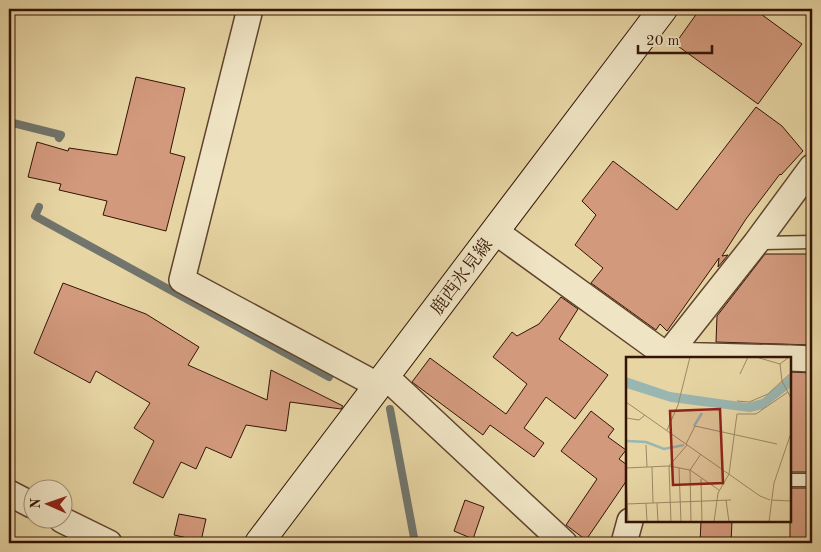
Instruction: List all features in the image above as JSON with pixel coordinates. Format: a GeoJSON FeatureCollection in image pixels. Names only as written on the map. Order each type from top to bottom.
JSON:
{"type":"FeatureCollection","features":[{"type":"Feature","properties":{"kind":"main road","name":"鹿西氷見線"},"geometry":{"type":"LineString","coordinates":[[259,543],[663,9]]}},
{"type":"Feature","properties":{"kind":"street"},"geometry":{"type":"LineString","coordinates":[[250,9],[182,280],[382,382],[564,543]]}},
{"type":"Feature","properties":{"kind":"street"},"geometry":{"type":"LineString","coordinates":[[666,356],[756,243],[812,167]]}},
{"type":"Feature","properties":{"kind":"street"},"geometry":{"type":"LineString","coordinates":[[496,232],[666,356],[728,357]]}},
{"type":"Feature","properties":{"kind":"street"},"geometry":{"type":"LineString","coordinates":[[791,358],[812,359]]}},
{"type":"Feature","properties":{"kind":"street"},"geometry":{"type":"LineString","coordinates":[[9,493],[22,500]]}},
{"type":"Feature","properties":{"kind":"street"},"geometry":{"type":"LineString","coordinates":[[624,543],[630,522]]}},
{"type":"Feature","properties":{"kind":"street"},"geometry":{"type":"LineString","coordinates":[[72,525],[109,543]]}},
{"type":"Feature","properties":{"kind":"lane"},"geometry":{"type":"LineString","coordinates":[[756,243],[812,242]]}},
{"type":"Feature","properties":{"kind":"lane"},"geometry":{"type":"LineString","coordinates":[[791,480],[812,480]]}},
{"type":"Feature","properties":{"kind":"building"},"geometry":{"type":"Polygon","coordinates":[[[700,9],[754,9],[802,44],[758,104],[675,44],[700,9]]]}},
{"type":"Feature","properties":{"kind":"building"},"geometry":{"type":"Polygon","coordinates":[[[136,77],[185,88],[170,153],[185,157],[166,231],[103,215],[107,201],[59,190],[61,184],[28,177],[37,142],[68,151],[69,148],[117,155],[136,77]]]}},
{"type":"Feature","properties":{"kind":"building"},"geometry":{"type":"Polygon","coordinates":[[[756,107],[782,126],[803,151],[780,174],[746,219],[722,256],[728,255],[718,267],[719,258],[667,331],[660,324],[656,330],[591,283],[603,268],[575,245],[596,215],[582,201],[613,161],[677,210],[756,107]]]}},
{"type":"Feature","properties":{"kind":"building"},"geometry":{"type":"Polygon","coordinates":[[[765,254],[812,254],[812,345],[716,342],[717,316],[765,254]]]}},
{"type":"Feature","properties":{"kind":"building"},"geometry":{"type":"Polygon","coordinates":[[[63,283],[146,314],[199,347],[188,365],[267,400],[271,370],[343,406],[341,409],[290,402],[286,431],[246,425],[231,458],[206,447],[196,469],[181,462],[163,498],[133,483],[154,441],[134,428],[150,403],[96,371],[90,383],[34,353],[63,283]]]}},
{"type":"Feature","properties":{"kind":"building"},"geometry":{"type":"Polygon","coordinates":[[[561,297],[578,309],[559,339],[608,375],[575,419],[546,397],[524,428],[544,443],[534,457],[490,425],[483,435],[412,382],[430,358],[506,414],[527,384],[493,357],[512,332],[517,336],[539,324],[561,297]]]}},
{"type":"Feature","properties":{"kind":"building"},"geometry":{"type":"Polygon","coordinates":[[[791,372],[812,373],[812,472],[791,472],[791,372]]]}},
{"type":"Feature","properties":{"kind":"building"},"geometry":{"type":"Polygon","coordinates":[[[591,411],[614,429],[608,437],[626,450],[619,459],[626,464],[626,481],[586,540],[566,525],[597,479],[561,451],[591,411]]]}},
{"type":"Feature","properties":{"kind":"building"},"geometry":{"type":"Polygon","coordinates":[[[791,488],[812,488],[812,543],[790,543],[791,488]]]}},
{"type":"Feature","properties":{"kind":"building"},"geometry":{"type":"Polygon","coordinates":[[[465,500],[484,507],[473,539],[454,531],[465,500]]]}},
{"type":"Feature","properties":{"kind":"building"},"geometry":{"type":"Polygon","coordinates":[[[179,514],[206,519],[201,541],[174,535],[179,514]]]}},
{"type":"Feature","properties":{"kind":"building"},"geometry":{"type":"Polygon","coordinates":[[[701,522],[732,522],[731,543],[700,543],[701,522]]]}},
{"type":"Feature","properties":{"kind":"waterway"},"geometry":{"type":"LineString","coordinates":[[9,122],[61,135],[59,138]]}},
{"type":"Feature","properties":{"kind":"waterway"},"geometry":{"type":"LineString","coordinates":[[39,207],[35,216],[329,377]]}},
{"type":"Feature","properties":{"kind":"waterway"},"geometry":{"type":"LineString","coordinates":[[390,409],[415,543]]}}]}
